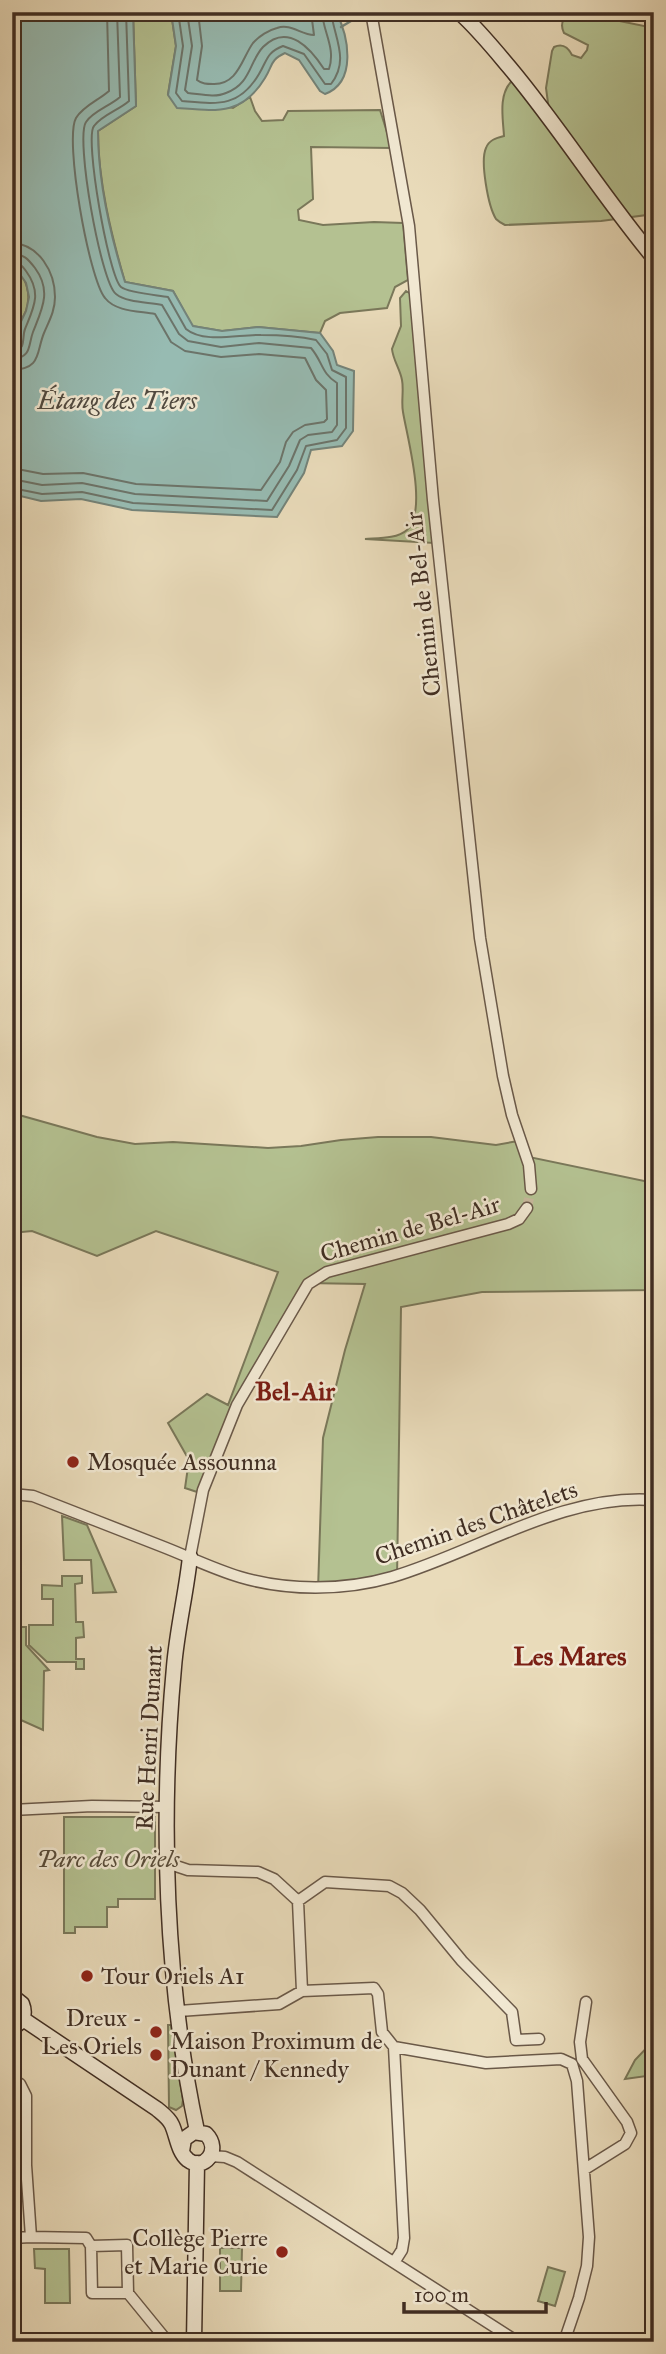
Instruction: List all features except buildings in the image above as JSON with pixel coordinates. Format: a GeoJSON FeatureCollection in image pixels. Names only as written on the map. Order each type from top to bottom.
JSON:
{"type":"FeatureCollection","features":[{"type":"Feature","properties":{"kind":"street","name":"Chemin de Bel-Air"},"geometry":{"type":"LineString","coordinates":[[371,12],[409,226],[433,500],[480,938],[503,1076],[512,1115],[529,1165],[531,1189]]}},
{"type":"Feature","properties":{"kind":"street"},"geometry":{"type":"LineString","coordinates":[[459,12],[474,25],[530,92],[654,258]]}},
{"type":"Feature","properties":{"kind":"street","name":"Chemin de Bel-Air"},"geometry":{"type":"LineString","coordinates":[[190,1557],[204,1490],[237,1405],[308,1284],[327,1272],[508,1224],[519,1219],[527,1209]]}},
{"type":"Feature","properties":{"kind":"street","name":"Chemin des Châtelets"},"geometry":{"type":"LineString","coordinates":[[12,1494],[33,1496],[231,1574],[258,1581],[311,1587],[351,1585],[393,1577],[575,1509],[623,1500],[654,1500]]}},
{"type":"Feature","properties":{"kind":"street","name":"Rue Henri Dunant"},"geometry":{"type":"LineString","coordinates":[[190,1557],[174,1665],[167,1863],[178,2011],[192,2103],[193,2133]]}},
{"type":"Feature","properties":{"kind":"street"},"geometry":{"type":"LineString","coordinates":[[12,1810],[92,1806],[167,1807]]}},
{"type":"Feature","properties":{"kind":"street"},"geometry":{"type":"LineString","coordinates":[[167,1863],[188,1870],[258,1872],[274,1879],[298,1901],[302,1992]]}},
{"type":"Feature","properties":{"kind":"street"},"geometry":{"type":"LineString","coordinates":[[298,1901],[325,1882],[389,1886],[402,1893],[512,2012],[516,2040],[538,2039]]}},
{"type":"Feature","properties":{"kind":"street"},"geometry":{"type":"LineString","coordinates":[[178,2011],[279,2004],[302,1992],[374,1988],[378,1994],[382,2032],[394,2047],[404,2231],[403,2247],[394,2261]]}},
{"type":"Feature","properties":{"kind":"street"},"geometry":{"type":"LineString","coordinates":[[12,1996],[24,2008],[17,2023],[174,2117],[193,2133],[206,2134],[207,2154],[194,2342]]}},
{"type":"Feature","properties":{"kind":"street"},"geometry":{"type":"LineString","coordinates":[[585,2169],[625,2144],[631,2133],[627,2122],[582,2059],[580,2042],[586,2002]]}},
{"type":"Feature","properties":{"kind":"street"},"geometry":{"type":"LineString","coordinates":[[394,2047],[486,2063],[561,2059],[572,2064],[577,2081],[589,2237],[587,2266],[564,2342]]}},
{"type":"Feature","properties":{"kind":"street"},"geometry":{"type":"LineString","coordinates":[[12,2080],[20,2084],[26,2096],[26,2165],[31,2237]]}},
{"type":"Feature","properties":{"kind":"street"},"geometry":{"type":"LineString","coordinates":[[174,2117],[186,2112],[192,2103]]}},
{"type":"Feature","properties":{"kind":"street"},"geometry":{"type":"LineString","coordinates":[[157,2109],[170,2122],[188,2160],[207,2154],[237,2162],[518,2342]]}},
{"type":"Feature","properties":{"kind":"street"},"geometry":{"type":"LineString","coordinates":[[182,2151],[183,2141],[193,2133]]}},
{"type":"Feature","properties":{"kind":"street"},"geometry":{"type":"LineString","coordinates":[[12,2238],[86,2238],[91,2246],[92,2293],[128,2293]]}},
{"type":"Feature","properties":{"kind":"street"},"geometry":{"type":"LineString","coordinates":[[91,2246],[127,2245],[128,2293],[169,2342]]}},
{"type":"Feature","properties":{"kind":"green space"},"geometry":{"type":"Polygon","coordinates":[[[133,12],[171,12],[176,46],[168,94],[233,108],[250,97],[262,121],[283,120],[288,111],[380,110],[392,148],[311,147],[313,199],[298,210],[299,220],[323,225],[403,223],[408,280],[395,287],[387,308],[340,313],[325,321],[320,333],[258,327],[222,331],[192,326],[173,291],[125,282],[106,207],[98,131],[136,106],[133,12]]]}},
{"type":"Feature","properties":{"kind":"green space"},"geometry":{"type":"Polygon","coordinates":[[[569,14],[595,16],[654,28],[654,214],[601,221],[505,225],[496,219],[493,213],[484,173],[484,154],[491,141],[504,136],[503,100],[512,81],[552,133],[546,88],[552,51],[554,47],[563,46],[572,55],[581,58],[588,45],[564,33],[562,22],[569,14]]]}},
{"type":"Feature","properties":{"kind":"green space"},"geometry":{"type":"Polygon","coordinates":[[[12,268],[25,281],[28,299],[26,311],[16,331],[12,381],[12,268]]]}},
{"type":"Feature","properties":{"kind":"green space"},"geometry":{"type":"Polygon","coordinates":[[[406,291],[411,294],[434,543],[365,539],[387,538],[403,533],[413,520],[416,507],[414,473],[402,408],[402,380],[392,349],[401,326],[400,298],[406,291]]]}},
{"type":"Feature","properties":{"kind":"green space"},"geometry":{"type":"Polygon","coordinates":[[[12,1113],[97,1137],[135,1144],[173,1142],[268,1148],[378,1137],[431,1137],[496,1145],[518,1141],[524,1156],[654,1183],[654,1290],[482,1292],[401,1307],[397,1579],[318,1590],[323,1438],[365,1284],[305,1283],[235,1406],[197,1492],[185,1488],[189,1460],[168,1423],[207,1394],[228,1405],[278,1272],[156,1231],[97,1256],[32,1231],[12,1233],[12,1113]]]}},
{"type":"Feature","properties":{"kind":"green space"},"geometry":{"type":"Polygon","coordinates":[[[62,1516],[87,1525],[116,1592],[93,1593],[91,1560],[64,1560],[62,1516]]]}},
{"type":"Feature","properties":{"kind":"green space"},"geometry":{"type":"Polygon","coordinates":[[[62,1576],[82,1576],[82,1583],[75,1584],[76,1622],[83,1622],[84,1637],[76,1638],[76,1659],[84,1659],[84,1669],[76,1669],[76,1662],[47,1662],[29,1645],[29,1625],[53,1625],[53,1599],[42,1599],[42,1585],[62,1586],[62,1576]]]}},
{"type":"Feature","properties":{"kind":"green space"},"geometry":{"type":"Polygon","coordinates":[[[12,1627],[26,1627],[26,1645],[49,1670],[44,1671],[43,1730],[12,1716],[12,1627]]]}},
{"type":"Feature","properties":{"kind":"green space","name":"Parc des Oriels"},"geometry":{"type":"Polygon","coordinates":[[[64,1817],[155,1817],[155,1899],[118,1899],[118,1907],[107,1907],[107,1927],[75,1927],[75,1933],[64,1933],[64,1817]]]}},
{"type":"Feature","properties":{"kind":"green space"},"geometry":{"type":"Polygon","coordinates":[[[168,2025],[171,2025],[183,2100],[182,2106],[176,2110],[169,2107],[168,2025]]]}},
{"type":"Feature","properties":{"kind":"green space"},"geometry":{"type":"Polygon","coordinates":[[[654,2040],[654,2075],[625,2079],[635,2060],[654,2040]]]}},
{"type":"Feature","properties":{"kind":"green space"},"geometry":{"type":"Polygon","coordinates":[[[220,2248],[242,2248],[241,2291],[220,2291],[220,2248]]]}},
{"type":"Feature","properties":{"kind":"green space"},"geometry":{"type":"Polygon","coordinates":[[[34,2249],[69,2249],[70,2303],[45,2303],[45,2269],[35,2268],[34,2249]]]}},
{"type":"Feature","properties":{"kind":"green space"},"geometry":{"type":"Polygon","coordinates":[[[548,2267],[565,2272],[555,2306],[538,2301],[548,2267]]]}},
{"type":"Feature","properties":{"kind":"water","name":"Étang des Tiers"},"geometry":{"type":"Polygon","coordinates":[[[12,12],[133,12],[136,106],[98,131],[106,207],[125,282],[173,291],[193,326],[222,331],[258,327],[320,333],[333,351],[337,365],[354,371],[353,431],[342,446],[311,450],[304,473],[277,517],[132,510],[81,499],[41,501],[12,494],[12,381],[17,330],[29,297],[26,283],[17,270],[12,268],[12,12]]]}},
{"type":"Feature","properties":{"kind":"water"},"geometry":{"type":"Polygon","coordinates":[[[171,12],[336,12],[347,46],[346,69],[342,80],[325,94],[320,91],[299,60],[285,53],[274,61],[256,90],[237,105],[216,110],[177,108],[168,95],[176,46],[171,12]]]}},
{"type":"Feature","properties":{"kind":"waterway"},"geometry":{"type":"LineString","coordinates":[[341,27],[366,12]]}},
{"type":"Feature","properties":{"kind":"tunnel"},"geometry":{"type":"LineString","coordinates":[[527,1208],[531,1189]]}},
{"type":"Feature","properties":{"kind":"place","name":"Mosquée Assounna"},"geometry":{"type":"Point","coordinates":[73,1462]}},
{"type":"Feature","properties":{"kind":"place","name":"Tour Oriels A1"},"geometry":{"type":"Point","coordinates":[87,1976]}},
{"type":"Feature","properties":{"kind":"place","name":"Dreux - Les Oriels"},"geometry":{"type":"Point","coordinates":[156,2032]}},
{"type":"Feature","properties":{"kind":"place","name":"Maison Proximum de Dunant / Kennedy"},"geometry":{"type":"Point","coordinates":[156,2055]}},
{"type":"Feature","properties":{"kind":"place","name":"Collège Pierre et Marie Curie"},"geometry":{"type":"Point","coordinates":[282,2252]}},
{"type":"Feature","properties":{"kind":"district","name":"Bel-Air"},"geometry":{"type":"Point","coordinates":[295,1391]}},
{"type":"Feature","properties":{"kind":"district","name":"Les Mares"},"geometry":{"type":"Point","coordinates":[570,1656]}}]}
